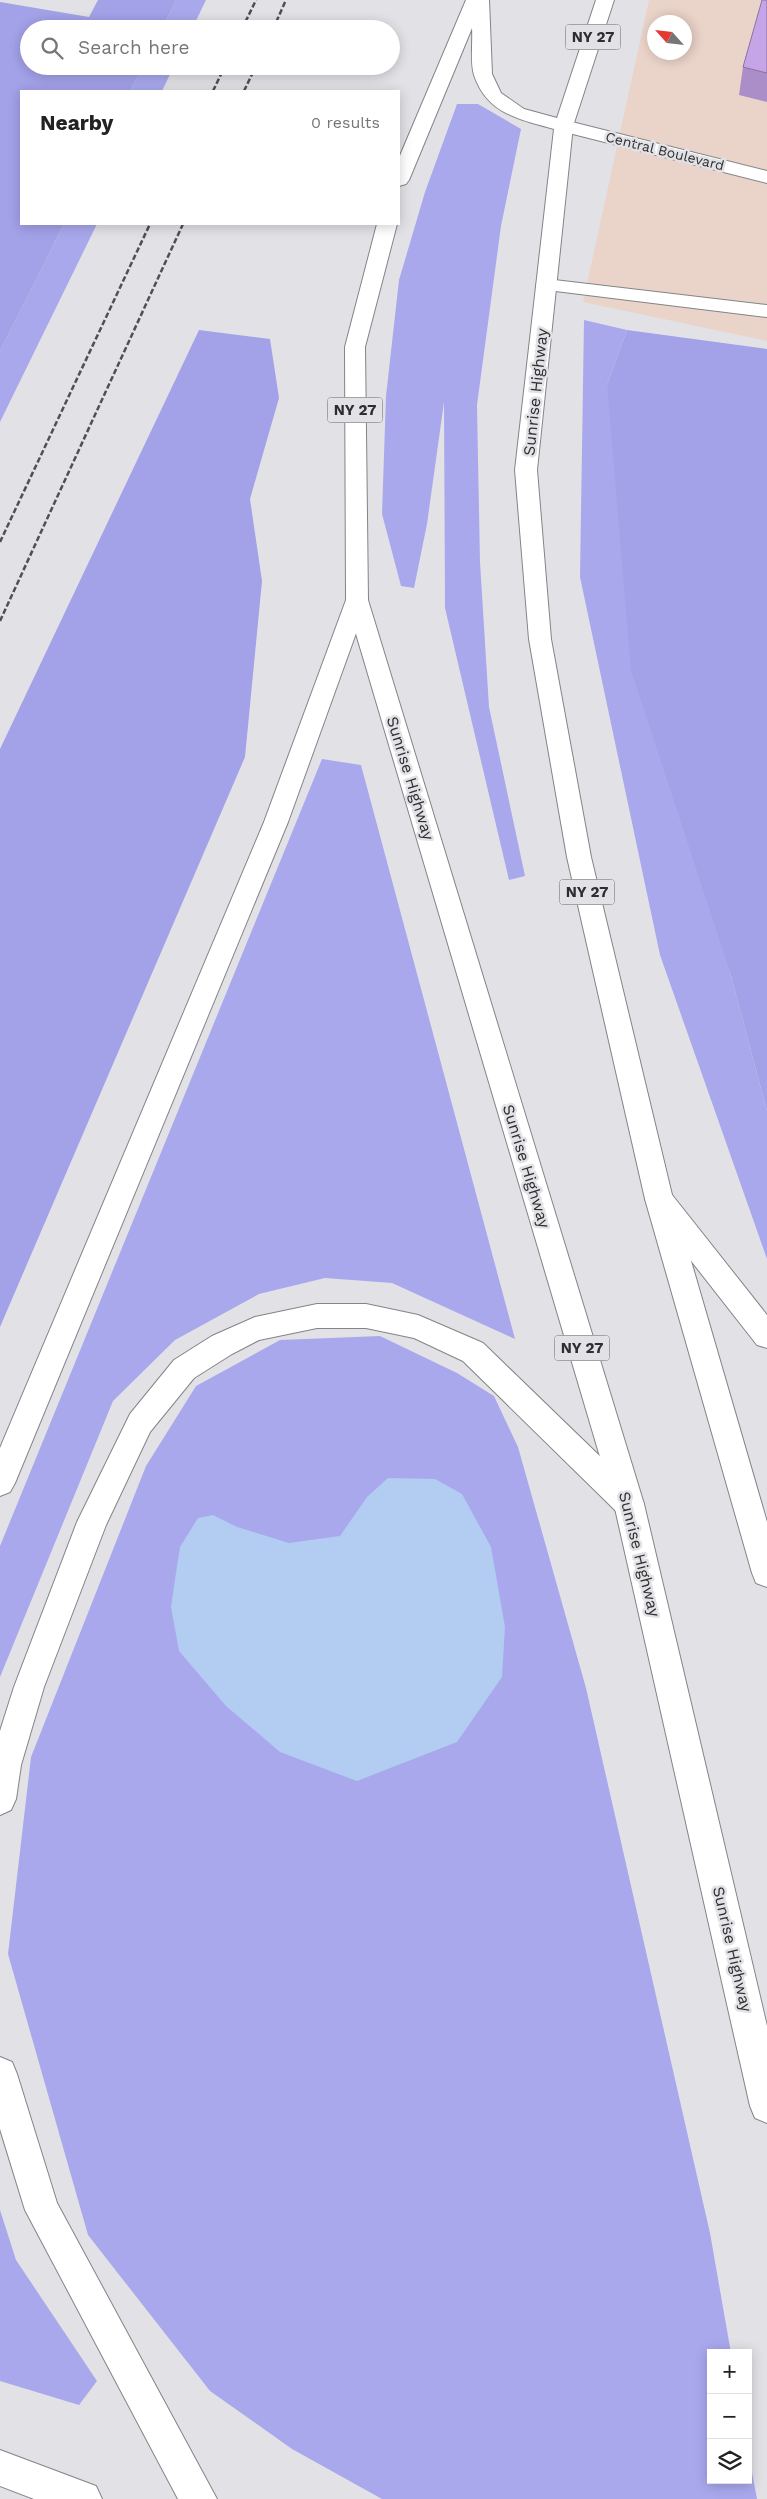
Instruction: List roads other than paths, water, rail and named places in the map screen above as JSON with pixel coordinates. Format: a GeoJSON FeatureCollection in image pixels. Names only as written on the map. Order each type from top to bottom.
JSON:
{"type":"FeatureCollection","features":[{"type":"Feature","properties":{"kind":"main road"},"geometry":{"type":"LineString","coordinates":[[400,178],[475,0]]}},
{"type":"Feature","properties":{"kind":"main road","name":"Central Boulevard"},"geometry":{"type":"LineString","coordinates":[[480,0],[483,74],[493,96],[518,113],[767,177]]}},
{"type":"Feature","properties":{"kind":"main road","name":"Sunrise Highway"},"geometry":{"type":"LineString","coordinates":[[605,0],[564,126],[526,470],[540,639],[579,857],[659,1199],[767,1573]]}},
{"type":"Feature","properties":{"kind":"main road","name":"Sunrise Highway"},"geometry":{"type":"LineString","coordinates":[[387,225],[355,346],[357,600],[629,1504],[758,2060],[767,2106]]}},
{"type":"Feature","properties":{"kind":"main road"},"geometry":{"type":"LineString","coordinates":[[546,285],[767,311]]}},
{"type":"Feature","properties":{"kind":"main road"},"geometry":{"type":"LineString","coordinates":[[0,1483],[276,822],[357,600]]}},
{"type":"Feature","properties":{"kind":"main road"},"geometry":{"type":"LineString","coordinates":[[659,1199],[767,1336]]}},
{"type":"Feature","properties":{"kind":"main road"},"geometry":{"type":"LineString","coordinates":[[0,1800],[5,1765],[29,1687],[92,1522],[140,1423],[184,1369],[222,1345],[255,1329],[317,1316],[366,1316],[418,1326],[473,1352],[629,1504]]}},
{"type":"Feature","properties":{"kind":"main road"},"geometry":{"type":"LineString","coordinates":[[0,2074],[42,2210],[198,2499]]}},
{"type":"Feature","properties":{"kind":"main road"},"geometry":{"type":"LineString","coordinates":[[0,2468],[83,2499]]}},
{"type":"Feature","properties":{"kind":"railway"},"geometry":{"type":"LineString","coordinates":[[246,20],[256,0]]}},
{"type":"Feature","properties":{"kind":"railway"},"geometry":{"type":"LineString","coordinates":[[277,20],[286,0]]}},
{"type":"Feature","properties":{"kind":"railway"},"geometry":{"type":"LineString","coordinates":[[213,90],[221,75]]}},
{"type":"Feature","properties":{"kind":"railway"},"geometry":{"type":"LineString","coordinates":[[244,90],[252,75]]}},
{"type":"Feature","properties":{"kind":"railway"},"geometry":{"type":"LineString","coordinates":[[0,542],[150,225]]}},
{"type":"Feature","properties":{"kind":"railway"},"geometry":{"type":"LineString","coordinates":[[0,621],[183,225]]}}]}
